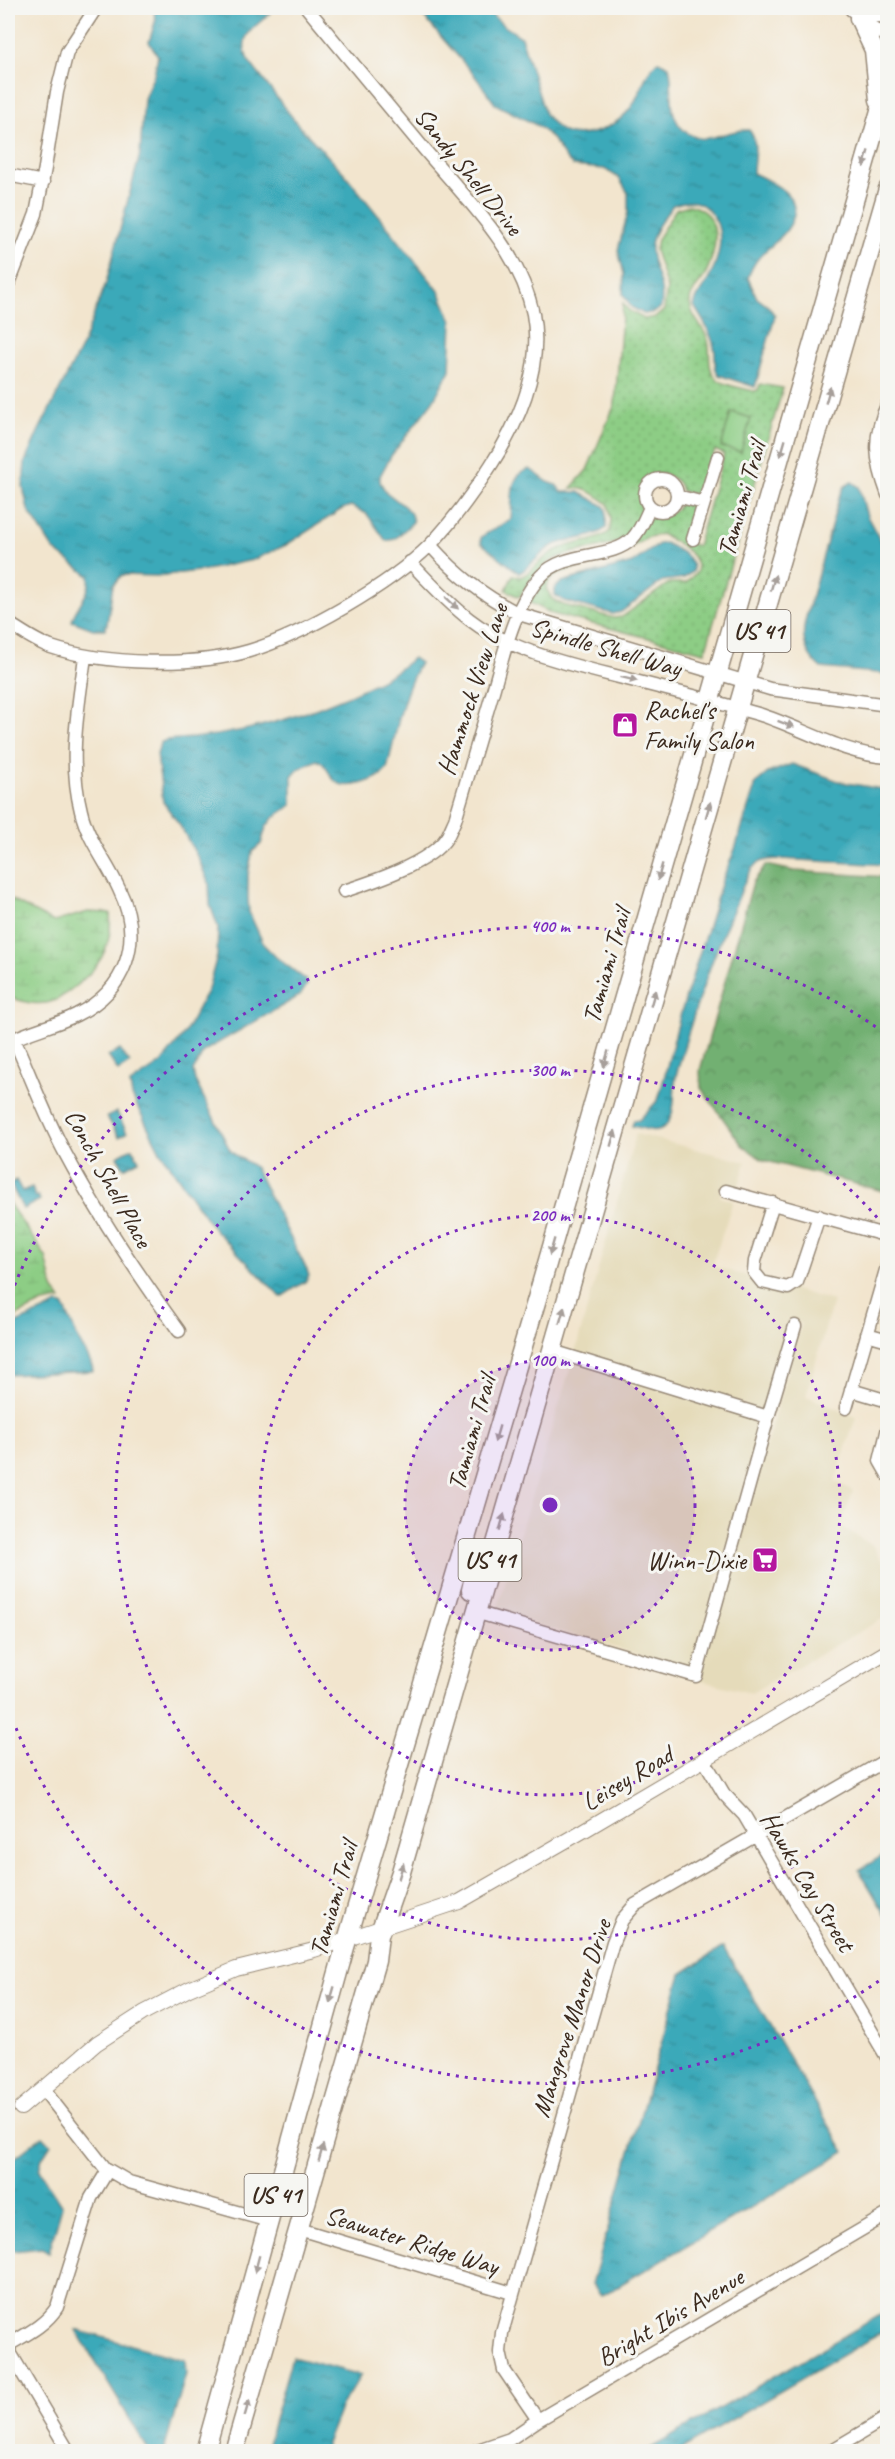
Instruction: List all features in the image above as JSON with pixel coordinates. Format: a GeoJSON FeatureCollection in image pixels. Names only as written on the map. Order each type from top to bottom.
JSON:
{"type":"FeatureCollection","features":[{"type":"Feature","properties":{"kind":"main road"},"geometry":{"type":"LineString","coordinates":[[880,110],[874,50],[855,11],[873,14],[888,12]]}},
{"type":"Feature","properties":{"kind":"main road","name":"Tamiami Trail"},"geometry":{"type":"LineString","coordinates":[[205,2451],[347,1939],[536,1302],[888,83]]}},
{"type":"Feature","properties":{"kind":"main road","name":"US 41"},"geometry":{"type":"LineString","coordinates":[[237,2444],[376,1961],[382,1926],[401,1872],[888,189]]}},
{"type":"Feature","properties":{"kind":"main road"},"geometry":{"type":"LineString","coordinates":[[617,1020],[627,1032],[631,1042],[631,1074]]}},
{"type":"Feature","properties":{"kind":"main road"},"geometry":{"type":"LineString","coordinates":[[536,1302],[537,1337],[541,1345],[552,1350]]}},
{"type":"Feature","properties":{"kind":"main road"},"geometry":{"type":"LineString","coordinates":[[461,1661],[456,1640],[476,1571],[475,1556],[465,1542]]}},
{"type":"Feature","properties":{"kind":"main road"},"geometry":{"type":"LineString","coordinates":[[211,2429],[237,2444]]}},
{"type":"Feature","properties":{"kind":"street"},"geometry":{"type":"LineString","coordinates":[[8,286],[36,214],[57,92],[67,52],[96,8]]}},
{"type":"Feature","properties":{"kind":"street","name":"Sandy Shell Drive"},"geometry":{"type":"LineString","coordinates":[[8,623],[48,646],[85,657],[121,661],[184,661],[248,651],[305,628],[370,591],[410,562],[430,544],[476,489],[519,418],[534,354],[533,316],[527,292],[502,243],[307,8]]}},
{"type":"Feature","properties":{"kind":"street"},"geometry":{"type":"LineString","coordinates":[[855,11],[871,28],[888,37]]}},
{"type":"Feature","properties":{"kind":"street"},"geometry":{"type":"LineString","coordinates":[[8,175],[43,182]]}},
{"type":"Feature","properties":{"kind":"street"},"geometry":{"type":"LineString","coordinates":[[888,403],[878,424],[876,440],[880,470],[888,495]]}},
{"type":"Feature","properties":{"kind":"street"},"geometry":{"type":"LineString","coordinates":[[693,539],[718,457]]}},
{"type":"Feature","properties":{"kind":"street","name":"Hammock View Lane"},"geometry":{"type":"LineString","coordinates":[[344,891],[383,879],[434,851],[446,838],[455,820],[507,641],[524,600],[542,575],[565,561],[622,546],[631,540],[642,525],[650,507],[644,494],[647,485],[655,479],[671,481],[675,485],[677,496]]}},
{"type":"Feature","properties":{"kind":"street"},"geometry":{"type":"LineString","coordinates":[[650,507],[660,511],[670,509],[677,496],[704,503]]}},
{"type":"Feature","properties":{"kind":"street","name":"Spindle Shell Way"},"geometry":{"type":"LineString","coordinates":[[430,544],[455,573],[492,600],[519,614],[744,682],[791,693],[888,705]]}},
{"type":"Feature","properties":{"kind":"street","name":"Spindle Shell Way"},"geometry":{"type":"LineString","coordinates":[[410,562],[470,620],[507,641],[568,664],[710,699],[792,726],[841,746],[875,756],[888,757]]}},
{"type":"Feature","properties":{"kind":"street"},"geometry":{"type":"LineString","coordinates":[[11,1041],[75,1016],[95,1004],[110,992],[119,978],[126,965],[130,948],[129,912],[119,888],[96,850],[80,809],[74,768],[74,739],[85,657]]}},
{"type":"Feature","properties":{"kind":"street","name":"Conch Shell Place"},"geometry":{"type":"LineString","coordinates":[[11,1041],[63,1151],[95,1207],[142,1280],[179,1331]]}},
{"type":"Feature","properties":{"kind":"street"},"geometry":{"type":"LineString","coordinates":[[726,1191],[888,1236]]}},
{"type":"Feature","properties":{"kind":"street"},"geometry":{"type":"LineString","coordinates":[[772,1203],[755,1261],[754,1272],[762,1282],[788,1288],[797,1281],[819,1216]]}},
{"type":"Feature","properties":{"kind":"street"},"geometry":{"type":"LineString","coordinates":[[846,1408],[888,1263]]}},
{"type":"Feature","properties":{"kind":"street"},"geometry":{"type":"LineString","coordinates":[[475,1612],[696,1676],[795,1326]]}},
{"type":"Feature","properties":{"kind":"street"},"geometry":{"type":"LineString","coordinates":[[867,1334],[888,1340]]}},
{"type":"Feature","properties":{"kind":"street"},"geometry":{"type":"LineString","coordinates":[[552,1350],[768,1418]]}},
{"type":"Feature","properties":{"kind":"street"},"geometry":{"type":"LineString","coordinates":[[851,1390],[888,1401]]}},
{"type":"Feature","properties":{"kind":"street"},"geometry":{"type":"LineString","coordinates":[[888,1428],[880,1461],[888,1475]]}},
{"type":"Feature","properties":{"kind":"street","name":"Leisey Road"},"geometry":{"type":"LineString","coordinates":[[21,2108],[98,2043],[145,2012],[189,1989],[236,1969],[314,1950],[459,1902],[888,1651]]}},
{"type":"Feature","properties":{"kind":"street","name":"Mangrove Manor Drive"},"geometry":{"type":"LineString","coordinates":[[538,2420],[504,2370],[500,2352],[502,2333],[613,1942],[622,1920],[635,1905],[888,1759]]}},
{"type":"Feature","properties":{"kind":"street","name":"Hawks Cay Street"},"geometry":{"type":"LineString","coordinates":[[704,1760],[724,1794],[744,1815],[888,2059]]}},
{"type":"Feature","properties":{"kind":"street"},"geometry":{"type":"LineString","coordinates":[[43,2090],[108,2170],[129,2182],[269,2222]]}},
{"type":"Feature","properties":{"kind":"street"},"geometry":{"type":"LineString","coordinates":[[69,2451],[8,2347],[53,2314],[57,2307],[91,2198],[108,2170]]}},
{"type":"Feature","properties":{"kind":"street","name":"Bright Ibis Avenue"},"geometry":{"type":"LineString","coordinates":[[472,2451],[510,2439],[538,2420],[888,2214]]}},
{"type":"Feature","properties":{"kind":"street","name":"Seawater Ridge Way"},"geometry":{"type":"LineString","coordinates":[[299,2229],[512,2293]]}},
{"type":"Feature","properties":{"kind":"street"},"geometry":{"type":"LineString","coordinates":[[829,2451],[888,2417]]}},
{"type":"Feature","properties":{"kind":"shaded area"},"geometry":{"type":"Polygon","coordinates":[[[636,1134],[746,1162],[737,1191],[722,1187],[720,1197],[733,1201],[712,1266],[833,1301],[806,1396],[856,1417],[835,1481],[853,1491],[841,1526],[873,1546],[887,1570],[887,1616],[751,1693],[698,1680],[801,1324],[791,1320],[764,1411],[575,1352],[636,1134]]]}},
{"type":"Feature","properties":{"kind":"shaded area"},"geometry":{"type":"Polygon","coordinates":[[[572,1362],[761,1421],[693,1670],[496,1613],[572,1362]]]}},
{"type":"Feature","properties":{"kind":"green space"},"geometry":{"type":"Polygon","coordinates":[[[689,205],[701,210],[713,225],[715,235],[709,267],[692,293],[690,302],[692,312],[707,337],[712,373],[723,383],[754,391],[758,390],[760,384],[783,388],[705,652],[553,614],[529,602],[545,579],[554,572],[567,566],[608,555],[653,515],[670,514],[681,502],[697,507],[687,542],[697,546],[724,454],[715,450],[700,496],[682,491],[671,477],[662,474],[652,475],[642,485],[640,498],[644,508],[635,526],[627,535],[611,544],[568,554],[549,562],[536,574],[519,597],[506,590],[513,575],[520,577],[524,575],[560,548],[597,538],[610,531],[611,518],[608,504],[586,490],[571,488],[587,470],[615,404],[623,303],[628,310],[644,319],[656,317],[664,310],[667,288],[655,250],[657,239],[676,209],[689,205]],[[661,534],[649,537],[608,559],[561,572],[550,579],[546,588],[552,599],[563,605],[614,618],[622,617],[669,583],[686,583],[697,572],[695,559],[691,554],[661,534]]]}},
{"type":"Feature","properties":{"kind":"green space"},"geometry":{"type":"Polygon","coordinates":[[[731,412],[751,418],[741,452],[721,447],[731,412]]]}},
{"type":"Feature","properties":{"kind":"green space"},"geometry":{"type":"Polygon","coordinates":[[[766,865],[794,871],[887,877],[887,1192],[763,1160],[742,1145],[701,1088],[700,1070],[753,882],[766,865]]]}},
{"type":"Feature","properties":{"kind":"green space"},"geometry":{"type":"Polygon","coordinates":[[[8,898],[54,922],[88,912],[110,913],[109,937],[96,967],[79,983],[48,1003],[24,1002],[8,997],[8,898]]]}},
{"type":"Feature","properties":{"kind":"green space"},"geometry":{"type":"Polygon","coordinates":[[[8,1202],[46,1257],[53,1288],[61,1300],[43,1303],[8,1320],[8,1202]]]}},
{"type":"Feature","properties":{"kind":"water"},"geometry":{"type":"Polygon","coordinates":[[[153,8],[272,8],[271,12],[253,28],[246,38],[245,51],[248,60],[299,126],[344,173],[439,291],[452,321],[450,370],[433,401],[391,456],[380,476],[380,482],[386,492],[405,507],[411,514],[413,522],[395,539],[386,541],[367,514],[351,506],[342,509],[286,545],[253,560],[206,570],[157,576],[122,575],[113,585],[105,629],[93,629],[72,621],[88,589],[89,576],[53,549],[28,510],[23,487],[25,462],[82,346],[106,283],[140,154],[144,99],[158,56],[149,42],[156,19],[153,8]]]}},
{"type":"Feature","properties":{"kind":"water"},"geometry":{"type":"Polygon","coordinates":[[[416,8],[485,8],[503,25],[521,37],[545,114],[563,132],[579,135],[597,132],[620,119],[632,106],[649,71],[658,61],[669,66],[675,118],[686,132],[705,138],[749,130],[755,145],[753,173],[772,182],[788,194],[794,210],[786,231],[760,256],[748,278],[757,298],[769,307],[775,316],[755,387],[719,375],[711,336],[694,306],[718,256],[719,229],[710,212],[702,205],[693,202],[673,205],[658,226],[651,245],[652,259],[660,284],[661,307],[655,312],[644,314],[631,307],[623,294],[624,274],[618,250],[628,212],[628,193],[619,178],[605,169],[573,166],[551,137],[538,126],[495,104],[475,76],[416,8]]]}},
{"type":"Feature","properties":{"kind":"water"},"geometry":{"type":"Polygon","coordinates":[[[530,469],[556,485],[562,492],[579,492],[604,506],[606,528],[594,535],[552,546],[519,573],[481,543],[481,537],[511,519],[514,482],[518,476],[530,469]]]}},
{"type":"Feature","properties":{"kind":"water"},"geometry":{"type":"Polygon","coordinates":[[[852,482],[859,487],[867,516],[887,553],[887,674],[821,668],[808,652],[804,640],[805,621],[839,498],[844,487],[852,482]]]}},
{"type":"Feature","properties":{"kind":"water"},"geometry":{"type":"Polygon","coordinates":[[[665,543],[691,561],[693,571],[684,578],[663,581],[621,612],[613,614],[564,601],[555,595],[555,588],[562,582],[632,563],[659,544],[665,543]]]}},
{"type":"Feature","properties":{"kind":"water"},"geometry":{"type":"Polygon","coordinates":[[[413,658],[420,663],[404,701],[387,769],[370,781],[347,785],[335,781],[323,764],[317,760],[298,769],[292,776],[292,805],[273,818],[266,827],[261,844],[252,852],[248,875],[249,912],[264,945],[306,980],[307,985],[294,999],[204,1051],[193,1071],[195,1080],[230,1150],[255,1168],[307,1270],[309,1276],[306,1281],[281,1297],[213,1228],[160,1151],[132,1096],[130,1084],[161,1063],[185,1033],[208,989],[217,956],[218,927],[210,905],[209,884],[179,824],[163,802],[157,755],[160,743],[166,740],[235,732],[280,721],[324,706],[381,680],[413,658]]]}},
{"type":"Feature","properties":{"kind":"water"},"geometry":{"type":"Polygon","coordinates":[[[792,764],[841,782],[887,790],[887,865],[778,859],[763,861],[754,866],[729,920],[697,1006],[677,1072],[670,1119],[658,1130],[632,1126],[634,1120],[639,1120],[658,1100],[680,1016],[722,881],[756,783],[768,773],[792,764]]]}},
{"type":"Feature","properties":{"kind":"water"},"geometry":{"type":"Polygon","coordinates":[[[120,1050],[130,1063],[118,1071],[108,1056],[120,1050]]]}},
{"type":"Feature","properties":{"kind":"water"},"geometry":{"type":"Polygon","coordinates":[[[117,1112],[127,1133],[119,1137],[107,1117],[117,1112]]]}},
{"type":"Feature","properties":{"kind":"water"},"geometry":{"type":"Polygon","coordinates":[[[132,1148],[139,1160],[124,1168],[117,1156],[132,1148]]]}},
{"type":"Feature","properties":{"kind":"water"},"geometry":{"type":"Polygon","coordinates":[[[16,1180],[22,1191],[32,1187],[35,1197],[38,1196],[40,1200],[23,1209],[10,1183],[16,1180]]]}},
{"type":"Feature","properties":{"kind":"water"},"geometry":{"type":"Polygon","coordinates":[[[58,1304],[63,1305],[93,1371],[8,1375],[8,1327],[58,1304]]]}},
{"type":"Feature","properties":{"kind":"water"},"geometry":{"type":"Polygon","coordinates":[[[887,1853],[887,1917],[859,1870],[887,1853]]]}},
{"type":"Feature","properties":{"kind":"water"},"geometry":{"type":"Polygon","coordinates":[[[723,1947],[845,2152],[601,2296],[592,2284],[681,1974],[723,1947]]]}},
{"type":"Feature","properties":{"kind":"water"},"geometry":{"type":"Polygon","coordinates":[[[43,2136],[51,2144],[42,2158],[39,2170],[62,2206],[49,2252],[42,2248],[13,2251],[8,2242],[8,2163],[43,2136]]]}},
{"type":"Feature","properties":{"kind":"water"},"geometry":{"type":"Polygon","coordinates":[[[887,2311],[887,2329],[678,2451],[646,2451],[887,2311]]]}},
{"type":"Feature","properties":{"kind":"water"},"geometry":{"type":"Polygon","coordinates":[[[76,2330],[185,2360],[186,2374],[164,2451],[149,2451],[76,2330]]]}},
{"type":"Feature","properties":{"kind":"water"},"geometry":{"type":"Polygon","coordinates":[[[292,2357],[361,2375],[341,2406],[323,2451],[265,2451],[292,2357]]]}},
{"type":"Feature","properties":{"kind":"place","name":"Rachel's Family Salon"},"geometry":{"type":"Point","coordinates":[625,725]}},
{"type":"Feature","properties":{"kind":"place","name":"Winn-Dixie"},"geometry":{"type":"Point","coordinates":[765,1560]}}]}
